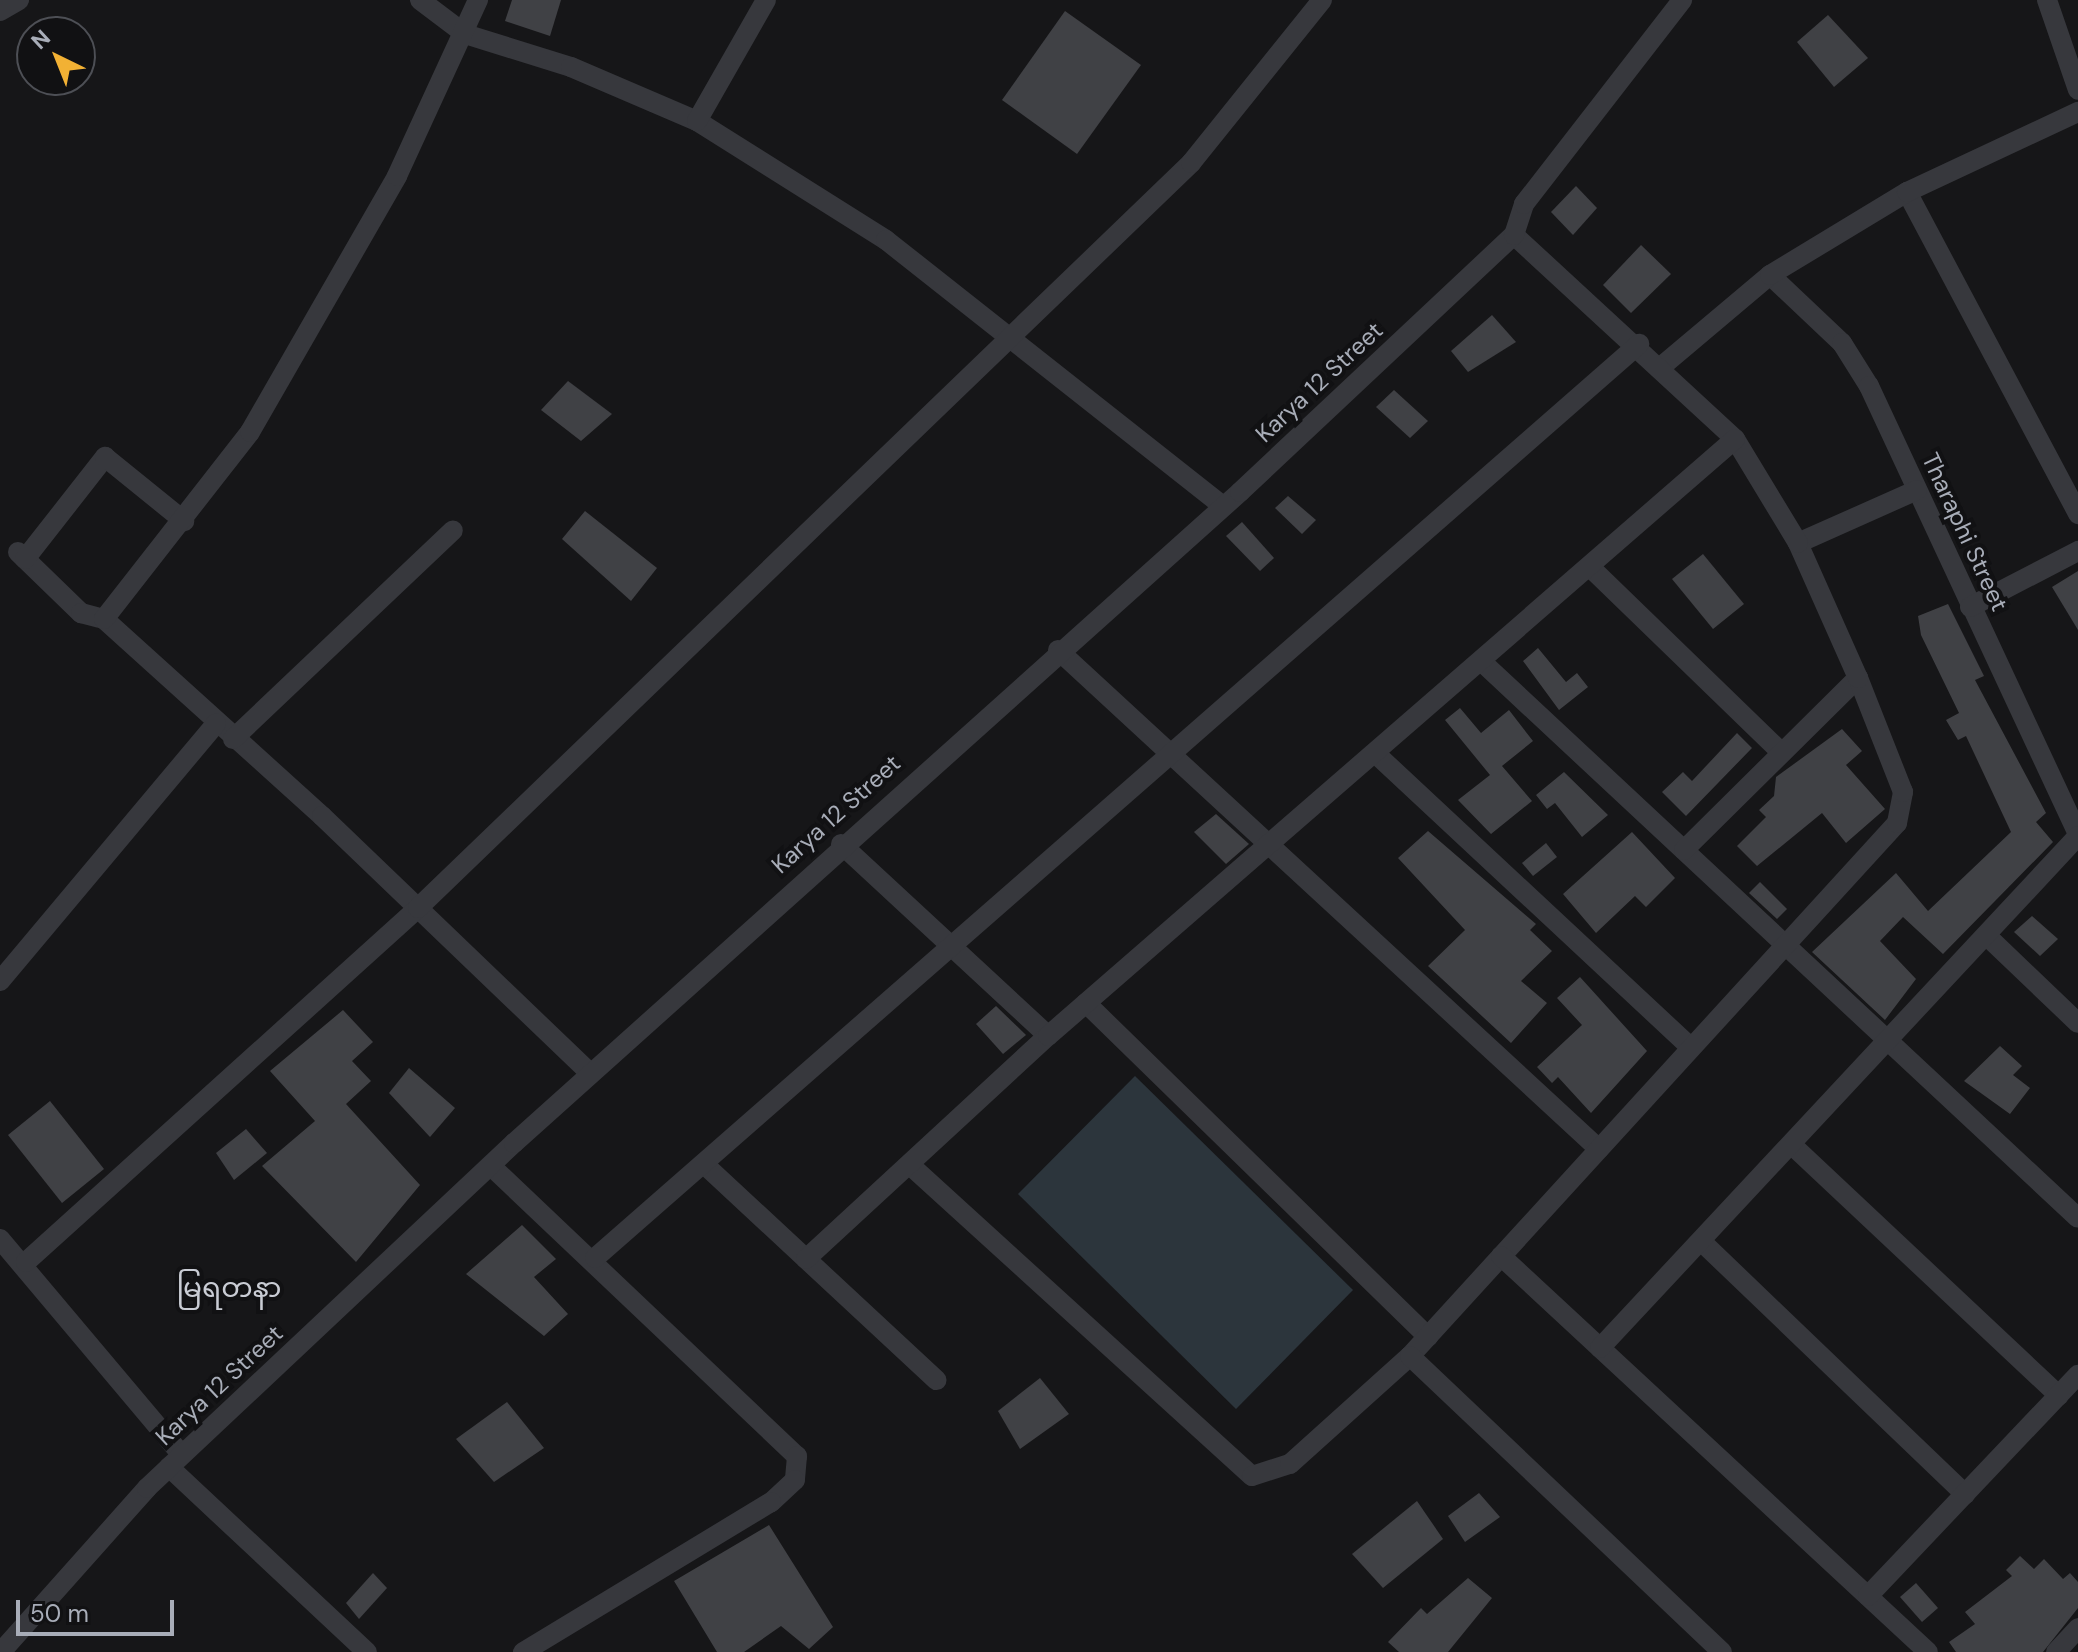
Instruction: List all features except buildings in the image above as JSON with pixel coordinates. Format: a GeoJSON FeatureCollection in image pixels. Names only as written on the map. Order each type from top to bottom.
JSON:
{"type":"FeatureCollection","features":[{"type":"Feature","properties":{"kind":"street"},"geometry":{"type":"LineString","coordinates":[[0,11],[19,0]]}},
{"type":"Feature","properties":{"kind":"street"},"geometry":{"type":"LineString","coordinates":[[420,0],[465,34],[571,67],[697,121],[886,240],[1223,506]]}},
{"type":"Feature","properties":{"kind":"street"},"geometry":{"type":"LineString","coordinates":[[104,619],[184,521],[284,377],[397,176],[465,34],[478,0]]}},
{"type":"Feature","properties":{"kind":"street"},"geometry":{"type":"LineString","coordinates":[[697,121],[766,0]]}},
{"type":"Feature","properties":{"kind":"street"},"geometry":{"type":"LineString","coordinates":[[26,1262],[418,908],[1191,163],[1322,0]]}},
{"type":"Feature","properties":{"kind":"street","name":"Karya 12 Street"},"geometry":{"type":"LineString","coordinates":[[1,1652],[175,1461],[590,1073],[841,844],[1223,506],[1514,235],[1524,204],[1682,0]]}},
{"type":"Feature","properties":{"kind":"street"},"geometry":{"type":"LineString","coordinates":[[2047,0],[2078,90]]}},
{"type":"Feature","properties":{"kind":"street"},"geometry":{"type":"LineString","coordinates":[[1662,366],[1770,275],[1907,192],[2078,112]]}},
{"type":"Feature","properties":{"kind":"street"},"geometry":{"type":"LineString","coordinates":[[1907,192],[2078,514]]}},
{"type":"Feature","properties":{"kind":"street"},"geometry":{"type":"LineString","coordinates":[[910,1165],[1252,1476],[1290,1464],[1428,1337],[1897,823],[1903,792],[1858,678],[1798,543],[1735,439],[1639,344],[1514,235]]}},
{"type":"Feature","properties":{"kind":"street","name":"Tharaphi Street"},"geometry":{"type":"LineString","coordinates":[[1770,275],[1842,343],[1917,490],[2078,835]]}},
{"type":"Feature","properties":{"kind":"street"},"geometry":{"type":"LineString","coordinates":[[595,1258],[705,1165],[1166,752],[1639,344]]}},
{"type":"Feature","properties":{"kind":"street"},"geometry":{"type":"LineString","coordinates":[[806,1259],[1048,1036],[1591,568],[1735,439]]}},
{"type":"Feature","properties":{"kind":"street"},"geometry":{"type":"LineString","coordinates":[[184,521],[105,457],[22,556],[81,613],[104,619],[418,908],[590,1073]]}},
{"type":"Feature","properties":{"kind":"street"},"geometry":{"type":"LineString","coordinates":[[1798,543],[1917,490]]}},
{"type":"Feature","properties":{"kind":"street"},"geometry":{"type":"LineString","coordinates":[[233,739],[453,530]]}},
{"type":"Feature","properties":{"kind":"street"},"geometry":{"type":"LineString","coordinates":[[1970,607],[2078,551]]}},
{"type":"Feature","properties":{"kind":"street"},"geometry":{"type":"LineString","coordinates":[[1591,568],[1780,751]]}},
{"type":"Feature","properties":{"kind":"street"},"geometry":{"type":"LineString","coordinates":[[1058,650],[1266,847],[1599,1149]]}},
{"type":"Feature","properties":{"kind":"street"},"geometry":{"type":"LineString","coordinates":[[1481,661],[2078,1218]]}},
{"type":"Feature","properties":{"kind":"street"},"geometry":{"type":"LineString","coordinates":[[1684,850],[1780,751],[1858,678]]}},
{"type":"Feature","properties":{"kind":"street"},"geometry":{"type":"LineString","coordinates":[[0,981],[216,724]]}},
{"type":"Feature","properties":{"kind":"street"},"geometry":{"type":"LineString","coordinates":[[1375,753],[1691,1048]]}},
{"type":"Feature","properties":{"kind":"street"},"geometry":{"type":"LineString","coordinates":[[1600,1348],[1988,937],[2078,835]]}},
{"type":"Feature","properties":{"kind":"street"},"geometry":{"type":"LineString","coordinates":[[841,844],[1048,1036]]}},
{"type":"Feature","properties":{"kind":"street"},"geometry":{"type":"LineString","coordinates":[[1988,937],[2078,1023]]}},
{"type":"Feature","properties":{"kind":"street"},"geometry":{"type":"LineString","coordinates":[[1086,1003],[1428,1337]]}},
{"type":"Feature","properties":{"kind":"street"},"geometry":{"type":"LineString","coordinates":[[1792,1145],[2059,1396]]}},
{"type":"Feature","properties":{"kind":"street"},"geometry":{"type":"LineString","coordinates":[[705,1165],[936,1380]]}},
{"type":"Feature","properties":{"kind":"street"},"geometry":{"type":"LineString","coordinates":[[491,1166],[595,1258],[782,1436],[797,1456],[795,1480],[523,1652]]}},
{"type":"Feature","properties":{"kind":"street"},"geometry":{"type":"LineString","coordinates":[[0,1239],[26,1262],[175,1461],[367,1652]]}},
{"type":"Feature","properties":{"kind":"street"},"geometry":{"type":"LineString","coordinates":[[1701,1241],[1965,1494]]}},
{"type":"Feature","properties":{"kind":"street"},"geometry":{"type":"LineString","coordinates":[[1501,1256],[1928,1652]]}},
{"type":"Feature","properties":{"kind":"street"},"geometry":{"type":"LineString","coordinates":[[1410,1356],[1722,1652]]}},
{"type":"Feature","properties":{"kind":"street"},"geometry":{"type":"LineString","coordinates":[[1868,1596],[2078,1375]]}},
{"type":"Feature","properties":{"kind":"street"},"geometry":{"type":"LineString","coordinates":[[2056,1652],[2078,1628]]}},
{"type":"Feature","properties":{"kind":"shaded area"},"geometry":{"type":"Polygon","coordinates":[[[1135,1076],[1353,1290],[1236,1409],[1018,1194],[1135,1076]]]}},
{"type":"Feature","properties":{"kind":"district","name":"မြရတနာ"},"geometry":{"type":"Point","coordinates":[229,1288]}}]}
